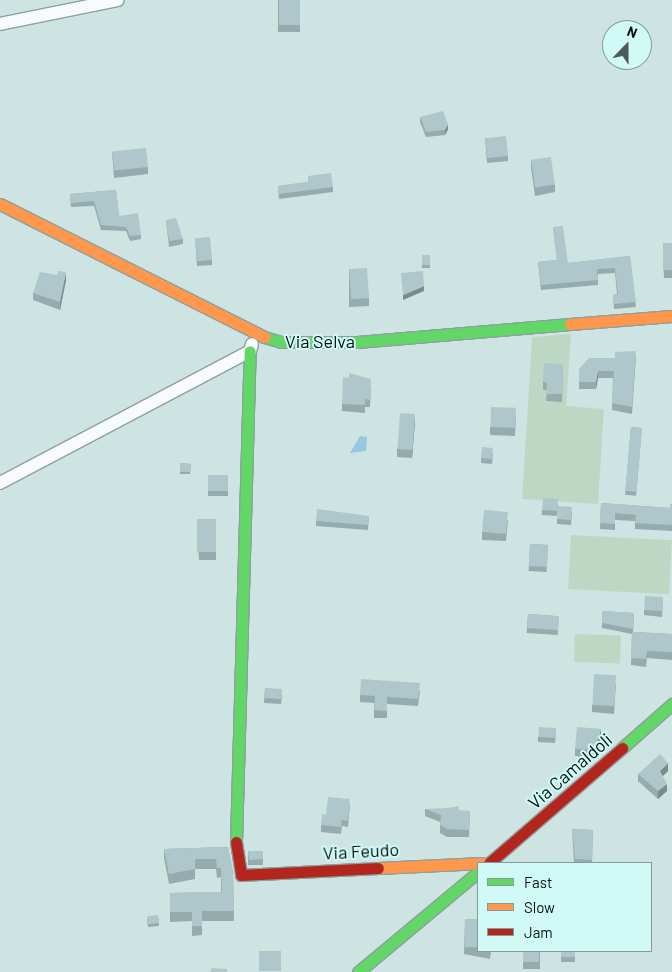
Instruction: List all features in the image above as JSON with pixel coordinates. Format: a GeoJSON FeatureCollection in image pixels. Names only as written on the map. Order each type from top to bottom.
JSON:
{"type":"FeatureCollection","features":[{"type":"Feature","properties":{"kind":"street"},"geometry":{"type":"LineString","coordinates":[[0,24],[118,0]]}},
{"type":"Feature","properties":{"kind":"street","name":"Via Selva"},"geometry":{"type":"LineString","coordinates":[[0,204],[255,334],[281,342],[358,342],[672,316]]}},
{"type":"Feature","properties":{"kind":"street"},"geometry":{"type":"LineString","coordinates":[[0,483],[250,351],[255,334]]}},
{"type":"Feature","properties":{"kind":"street","name":"Via Feudo"},"geometry":{"type":"LineString","coordinates":[[250,351],[237,752],[236,845],[241,875],[477,863]]}},
{"type":"Feature","properties":{"kind":"street","name":"Via Camaldoli"},"geometry":{"type":"LineString","coordinates":[[490,862],[672,704]]}},
{"type":"Feature","properties":{"kind":"street"},"geometry":{"type":"LineString","coordinates":[[358,972],[477,873]]}},
{"type":"Feature","properties":{"kind":"green space"},"geometry":{"type":"Polygon","coordinates":[[[571,334],[566,406],[604,409],[598,504],[522,499],[532,337],[571,334]]]}},
{"type":"Feature","properties":{"kind":"green space"},"geometry":{"type":"Polygon","coordinates":[[[571,535],[672,540],[669,594],[568,589],[571,535]]]}},
{"type":"Feature","properties":{"kind":"green space"},"geometry":{"type":"Polygon","coordinates":[[[575,634],[621,636],[620,664],[574,662],[575,634]]]}},
{"type":"Feature","properties":{"kind":"water"},"geometry":{"type":"Polygon","coordinates":[[[360,436],[367,437],[366,451],[350,453],[360,436]]]}},
{"type":"Feature","properties":{"kind":"building"},"geometry":{"type":"Polygon","coordinates":[[[279,0],[300,0],[300,25],[279,25],[279,0]]]}},
{"type":"Feature","properties":{"kind":"building"},"geometry":{"type":"Polygon","coordinates":[[[443,111],[448,124],[445,130],[426,132],[420,117],[443,111]]]}},
{"type":"Feature","properties":{"kind":"building"},"geometry":{"type":"Polygon","coordinates":[[[506,136],[508,156],[487,158],[485,138],[506,136]]]}},
{"type":"Feature","properties":{"kind":"building"},"geometry":{"type":"Polygon","coordinates":[[[146,148],[148,167],[114,170],[112,152],[146,148]]]}},
{"type":"Feature","properties":{"kind":"building"},"geometry":{"type":"Polygon","coordinates":[[[551,157],[555,185],[535,188],[531,160],[551,157]]]}},
{"type":"Feature","properties":{"kind":"building"},"geometry":{"type":"Polygon","coordinates":[[[331,173],[333,187],[279,194],[278,186],[308,182],[308,176],[331,173]]]}},
{"type":"Feature","properties":{"kind":"building"},"geometry":{"type":"Polygon","coordinates":[[[116,190],[119,216],[138,213],[141,235],[130,236],[126,227],[101,225],[94,201],[71,203],[70,194],[116,190]]]}},
{"type":"Feature","properties":{"kind":"building"},"geometry":{"type":"Polygon","coordinates":[[[176,218],[183,239],[169,241],[166,220],[176,218]]]}},
{"type":"Feature","properties":{"kind":"building"},"geometry":{"type":"Polygon","coordinates":[[[563,226],[568,263],[630,256],[636,302],[614,304],[613,295],[618,294],[615,268],[597,269],[598,280],[541,285],[538,262],[557,260],[553,227],[563,226]]]}},
{"type":"Feature","properties":{"kind":"building"},"geometry":{"type":"Polygon","coordinates":[[[210,237],[212,260],[197,261],[195,238],[210,237]]]}},
{"type":"Feature","properties":{"kind":"building"},"geometry":{"type":"Polygon","coordinates":[[[663,243],[672,243],[672,270],[663,270],[663,243]]]}},
{"type":"Feature","properties":{"kind":"building"},"geometry":{"type":"Polygon","coordinates":[[[422,255],[430,255],[430,265],[422,265],[422,255]]]}},
{"type":"Feature","properties":{"kind":"building"},"geometry":{"type":"Polygon","coordinates":[[[367,268],[369,298],[351,299],[349,269],[367,268]]]}},
{"type":"Feature","properties":{"kind":"building"},"geometry":{"type":"Polygon","coordinates":[[[58,271],[66,272],[60,302],[33,293],[40,272],[57,275],[58,271]]]}},
{"type":"Feature","properties":{"kind":"building"},"geometry":{"type":"Polygon","coordinates":[[[423,271],[424,286],[403,295],[401,273],[423,271]]]}},
{"type":"Feature","properties":{"kind":"building"},"geometry":{"type":"Polygon","coordinates":[[[636,351],[632,407],[612,403],[614,371],[598,371],[596,382],[579,382],[579,369],[589,358],[615,358],[615,352],[636,351]]]}},
{"type":"Feature","properties":{"kind":"building"},"geometry":{"type":"Polygon","coordinates":[[[544,363],[563,364],[562,394],[546,394],[547,383],[543,382],[544,363]]]}},
{"type":"Feature","properties":{"kind":"building"},"geometry":{"type":"Polygon","coordinates":[[[349,373],[371,379],[370,400],[365,399],[365,405],[342,404],[343,377],[349,378],[349,373]]]}},
{"type":"Feature","properties":{"kind":"building"},"geometry":{"type":"Polygon","coordinates":[[[491,407],[516,408],[515,428],[490,427],[491,407]]]}},
{"type":"Feature","properties":{"kind":"building"},"geometry":{"type":"Polygon","coordinates":[[[400,413],[415,414],[412,450],[397,449],[400,413]]]}},
{"type":"Feature","properties":{"kind":"building"},"geometry":{"type":"Polygon","coordinates":[[[631,427],[642,428],[636,492],[625,491],[631,427]]]}},
{"type":"Feature","properties":{"kind":"building"},"geometry":{"type":"Polygon","coordinates":[[[482,447],[493,448],[492,459],[481,458],[482,447]]]}},
{"type":"Feature","properties":{"kind":"building"},"geometry":{"type":"Polygon","coordinates":[[[180,463],[191,464],[190,472],[180,472],[180,463]]]}},
{"type":"Feature","properties":{"kind":"building"},"geometry":{"type":"Polygon","coordinates":[[[208,475],[228,475],[228,491],[208,491],[208,475]]]}},
{"type":"Feature","properties":{"kind":"building"},"geometry":{"type":"Polygon","coordinates":[[[543,498],[558,499],[557,511],[542,510],[543,498]]]}},
{"type":"Feature","properties":{"kind":"building"},"geometry":{"type":"Polygon","coordinates":[[[601,503],[670,508],[670,504],[672,504],[672,525],[635,523],[636,515],[615,513],[615,524],[600,523],[601,503]]]}},
{"type":"Feature","properties":{"kind":"building"},"geometry":{"type":"Polygon","coordinates":[[[558,506],[572,507],[571,520],[557,519],[558,506]]]}},
{"type":"Feature","properties":{"kind":"building"},"geometry":{"type":"Polygon","coordinates":[[[317,509],[369,516],[368,525],[316,521],[317,509]]]}},
{"type":"Feature","properties":{"kind":"building"},"geometry":{"type":"Polygon","coordinates":[[[484,510],[508,512],[506,534],[482,532],[484,510]]]}},
{"type":"Feature","properties":{"kind":"building"},"geometry":{"type":"Polygon","coordinates":[[[197,519],[216,519],[216,552],[197,552],[197,519]]]}},
{"type":"Feature","properties":{"kind":"building"},"geometry":{"type":"Polygon","coordinates":[[[530,544],[548,545],[547,567],[529,566],[530,544]]]}},
{"type":"Feature","properties":{"kind":"building"},"geometry":{"type":"Polygon","coordinates":[[[645,596],[663,597],[662,611],[644,610],[645,596]]]}},
{"type":"Feature","properties":{"kind":"building"},"geometry":{"type":"Polygon","coordinates":[[[602,611],[634,613],[633,629],[602,623],[602,611]]]}},
{"type":"Feature","properties":{"kind":"building"},"geometry":{"type":"Polygon","coordinates":[[[528,614],[559,616],[558,630],[527,628],[528,614]]]}},
{"type":"Feature","properties":{"kind":"building"},"geometry":{"type":"Polygon","coordinates":[[[632,632],[672,634],[672,652],[647,651],[646,659],[631,658],[632,632]]]}},
{"type":"Feature","properties":{"kind":"building"},"geometry":{"type":"Polygon","coordinates":[[[594,674],[616,675],[614,706],[592,705],[594,674]]]}},
{"type":"Feature","properties":{"kind":"building"},"geometry":{"type":"Polygon","coordinates":[[[361,679],[420,683],[418,699],[387,697],[387,711],[374,710],[375,696],[360,695],[361,679]]]}},
{"type":"Feature","properties":{"kind":"building"},"geometry":{"type":"Polygon","coordinates":[[[265,688],[282,689],[281,699],[264,698],[265,688]]]}},
{"type":"Feature","properties":{"kind":"building"},"geometry":{"type":"Polygon","coordinates":[[[539,727],[556,728],[555,738],[538,737],[539,727]]]}},
{"type":"Feature","properties":{"kind":"building"},"geometry":{"type":"Polygon","coordinates":[[[577,727],[601,729],[595,750],[575,749],[577,727]]]}},
{"type":"Feature","properties":{"kind":"building"},"geometry":{"type":"Polygon","coordinates":[[[660,754],[668,763],[660,771],[667,784],[658,791],[638,774],[660,754]]]}},
{"type":"Feature","properties":{"kind":"building"},"geometry":{"type":"Polygon","coordinates":[[[328,797],[350,799],[348,821],[342,820],[341,827],[321,825],[322,814],[326,815],[328,797]]]}},
{"type":"Feature","properties":{"kind":"building"},"geometry":{"type":"Polygon","coordinates":[[[459,806],[459,811],[470,811],[469,830],[447,829],[440,825],[441,815],[425,809],[448,808],[459,806]]]}},
{"type":"Feature","properties":{"kind":"building"},"geometry":{"type":"Polygon","coordinates":[[[572,829],[593,830],[592,860],[575,859],[572,829]]]}},
{"type":"Feature","properties":{"kind":"building"},"geometry":{"type":"Polygon","coordinates":[[[228,847],[233,872],[234,911],[202,911],[202,926],[192,926],[192,912],[170,912],[170,893],[222,892],[221,868],[217,868],[216,859],[195,859],[195,869],[169,874],[164,849],[228,847]]]}},
{"type":"Feature","properties":{"kind":"building"},"geometry":{"type":"Polygon","coordinates":[[[248,851],[263,851],[263,859],[249,860],[248,851]]]}},
{"type":"Feature","properties":{"kind":"building"},"geometry":{"type":"Polygon","coordinates":[[[158,915],[159,923],[148,924],[147,916],[158,915]]]}},
{"type":"Feature","properties":{"kind":"building"},"geometry":{"type":"Polygon","coordinates":[[[465,919],[477,919],[477,947],[465,947],[465,919]]]}},
{"type":"Feature","properties":{"kind":"building"},"geometry":{"type":"Polygon","coordinates":[[[259,951],[281,951],[281,971],[259,971],[259,951]]]}},
{"type":"Feature","properties":{"kind":"building"},"geometry":{"type":"Polygon","coordinates":[[[523,952],[539,952],[539,962],[523,962],[523,952]]]}},
{"type":"Feature","properties":{"kind":"building"},"geometry":{"type":"Polygon","coordinates":[[[561,952],[575,952],[575,957],[561,957],[561,952]]]}},
{"type":"Feature","properties":{"kind":"building"},"geometry":{"type":"Polygon","coordinates":[[[212,968],[227,969],[227,972],[210,972],[212,968]]]}},
{"type":"Feature","properties":{"kind":"traffic: fast"},"geometry":{"type":"LineString","coordinates":[[264,337],[281,342],[357,342],[570,324]]}},
{"type":"Feature","properties":{"kind":"traffic: fast"},"geometry":{"type":"LineString","coordinates":[[236,842],[250,351]]}},
{"type":"Feature","properties":{"kind":"traffic: fast"},"geometry":{"type":"LineString","coordinates":[[622,748],[672,704]]}},
{"type":"Feature","properties":{"kind":"traffic: fast"},"geometry":{"type":"LineString","coordinates":[[358,972],[477,873]]}},
{"type":"Feature","properties":{"kind":"traffic: slow"},"geometry":{"type":"LineString","coordinates":[[0,204],[264,337]]}},
{"type":"Feature","properties":{"kind":"traffic: slow"},"geometry":{"type":"LineString","coordinates":[[570,324],[672,316]]}},
{"type":"Feature","properties":{"kind":"traffic: slow"},"geometry":{"type":"LineString","coordinates":[[378,868],[477,863]]}},
{"type":"Feature","properties":{"kind":"traffic: jam"},"geometry":{"type":"LineString","coordinates":[[490,862],[622,748]]}},
{"type":"Feature","properties":{"kind":"traffic: jam"},"geometry":{"type":"LineString","coordinates":[[236,842],[241,875],[378,868]]}}]}
